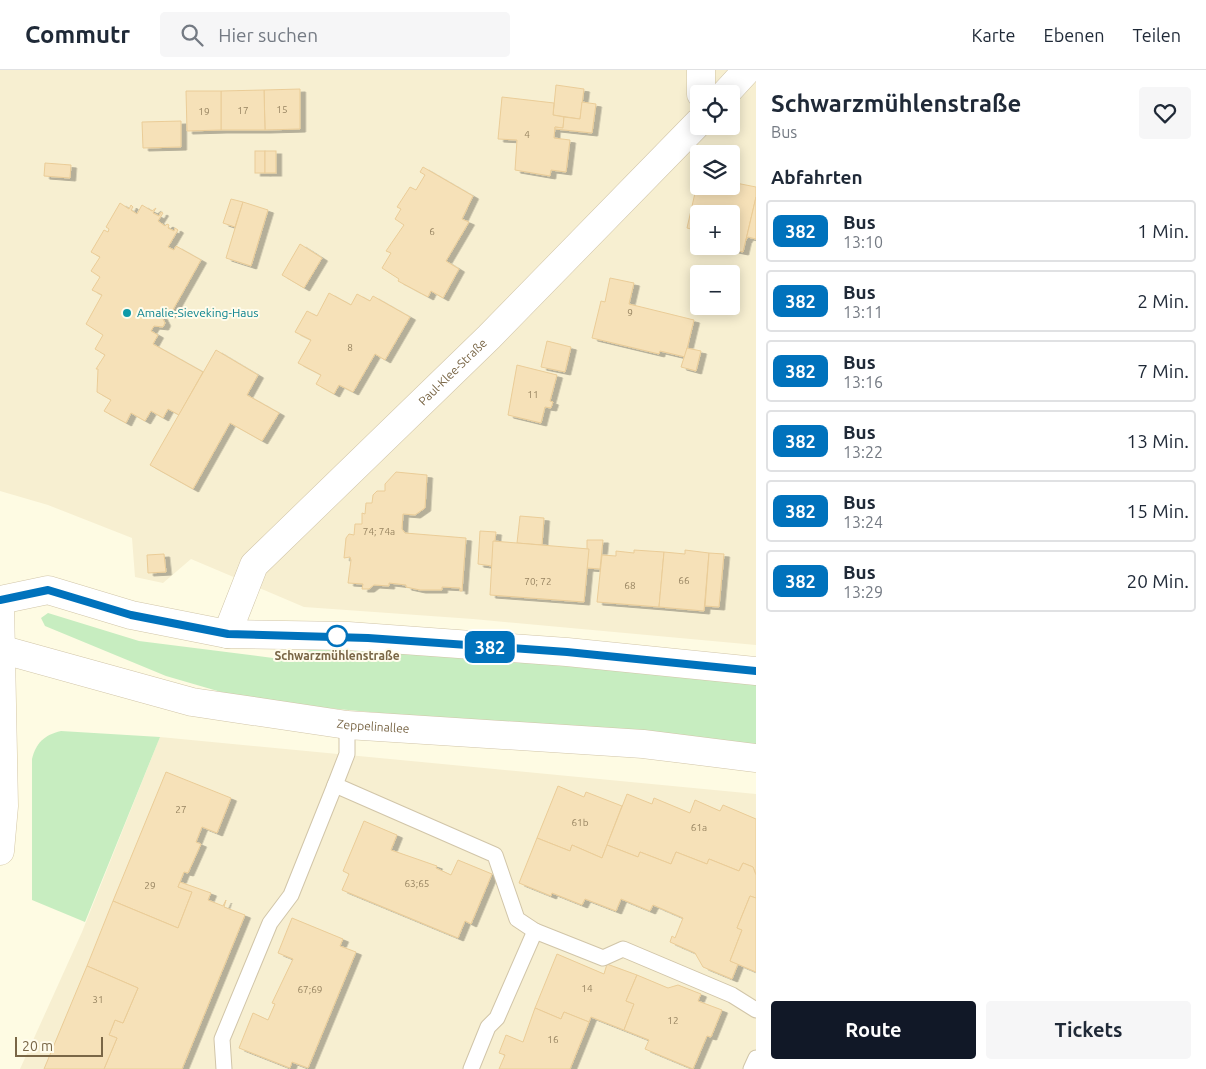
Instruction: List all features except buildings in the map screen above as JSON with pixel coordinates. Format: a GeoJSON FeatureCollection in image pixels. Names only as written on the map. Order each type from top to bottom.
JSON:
{"type":"FeatureCollection","features":[{"type":"Feature","properties":{"kind":"street"},"geometry":{"type":"LineString","coordinates":[[701,70],[701,85]]}},
{"type":"Feature","properties":{"kind":"street"},"geometry":{"type":"LineString","coordinates":[[733,85],[747,70]]}},
{"type":"Feature","properties":{"kind":"street","name":"Paul-Klee-Straße"},"geometry":{"type":"LineString","coordinates":[[228,634],[254,565],[489,337],[690,131]]}},
{"type":"Feature","properties":{"kind":"street"},"geometry":{"type":"LineString","coordinates":[[0,600],[48,590],[131,615],[228,634],[368,638],[567,652],[756,671]]}},
{"type":"Feature","properties":{"kind":"street"},"geometry":{"type":"LineString","coordinates":[[0,604],[2,806],[0,851]]}},
{"type":"Feature","properties":{"kind":"street","name":"Zeppelinallee"},"geometry":{"type":"LineString","coordinates":[[1,650],[192,702],[347,725],[643,744],[756,758]]}},
{"type":"Feature","properties":{"kind":"lane"},"geometry":{"type":"LineString","coordinates":[[224,1069],[222,1039],[270,923],[291,895],[335,785],[347,754],[347,725]]}},
{"type":"Feature","properties":{"kind":"lane"},"geometry":{"type":"LineString","coordinates":[[335,785],[495,856],[517,919],[535,931],[604,958],[623,949],[732,995],[756,1010]]}},
{"type":"Feature","properties":{"kind":"lane"},"geometry":{"type":"LineString","coordinates":[[471,1069],[488,1026],[497,1018],[535,931]]}},
{"type":"Feature","properties":{"kind":"lane"},"geometry":{"type":"LineString","coordinates":[[751,1069],[756,1058]]}},
{"type":"Feature","properties":{"kind":"shaded area"},"geometry":{"type":"Polygon","coordinates":[[[0,70],[756,70],[756,645],[473,619],[304,607],[191,559],[163,583],[135,577],[132,538],[48,505],[0,491],[0,70]]]}},
{"type":"Feature","properties":{"kind":"shaded area"},"geometry":{"type":"Polygon","coordinates":[[[160,737],[756,794],[756,1069],[20,1069],[82,932],[160,737]]]}},
{"type":"Feature","properties":{"kind":"green space"},"geometry":{"type":"Polygon","coordinates":[[[48,613],[139,641],[273,658],[348,642],[756,675],[756,748],[252,701],[166,676],[45,626],[41,618],[48,613]]]}},
{"type":"Feature","properties":{"kind":"green space"},"geometry":{"type":"Polygon","coordinates":[[[61,731],[160,737],[85,922],[32,900],[32,759],[38,744],[45,737],[61,731]]]}},
{"type":"Feature","properties":{"kind":"bus line","name":"382"},"geometry":{"type":"LineString","coordinates":[[0,600],[48,590],[131,615],[228,634],[300,634],[368,638],[567,652],[756,671]]}},
{"type":"Feature","properties":{"kind":"place","name":"Amalie-Sieveking-Haus"},"geometry":{"type":"Point","coordinates":[127,313]}},
{"type":"Feature","properties":{"kind":"place","name":"Schwarzmühlenstraße"},"geometry":{"type":"Point","coordinates":[337,636]}}]}
